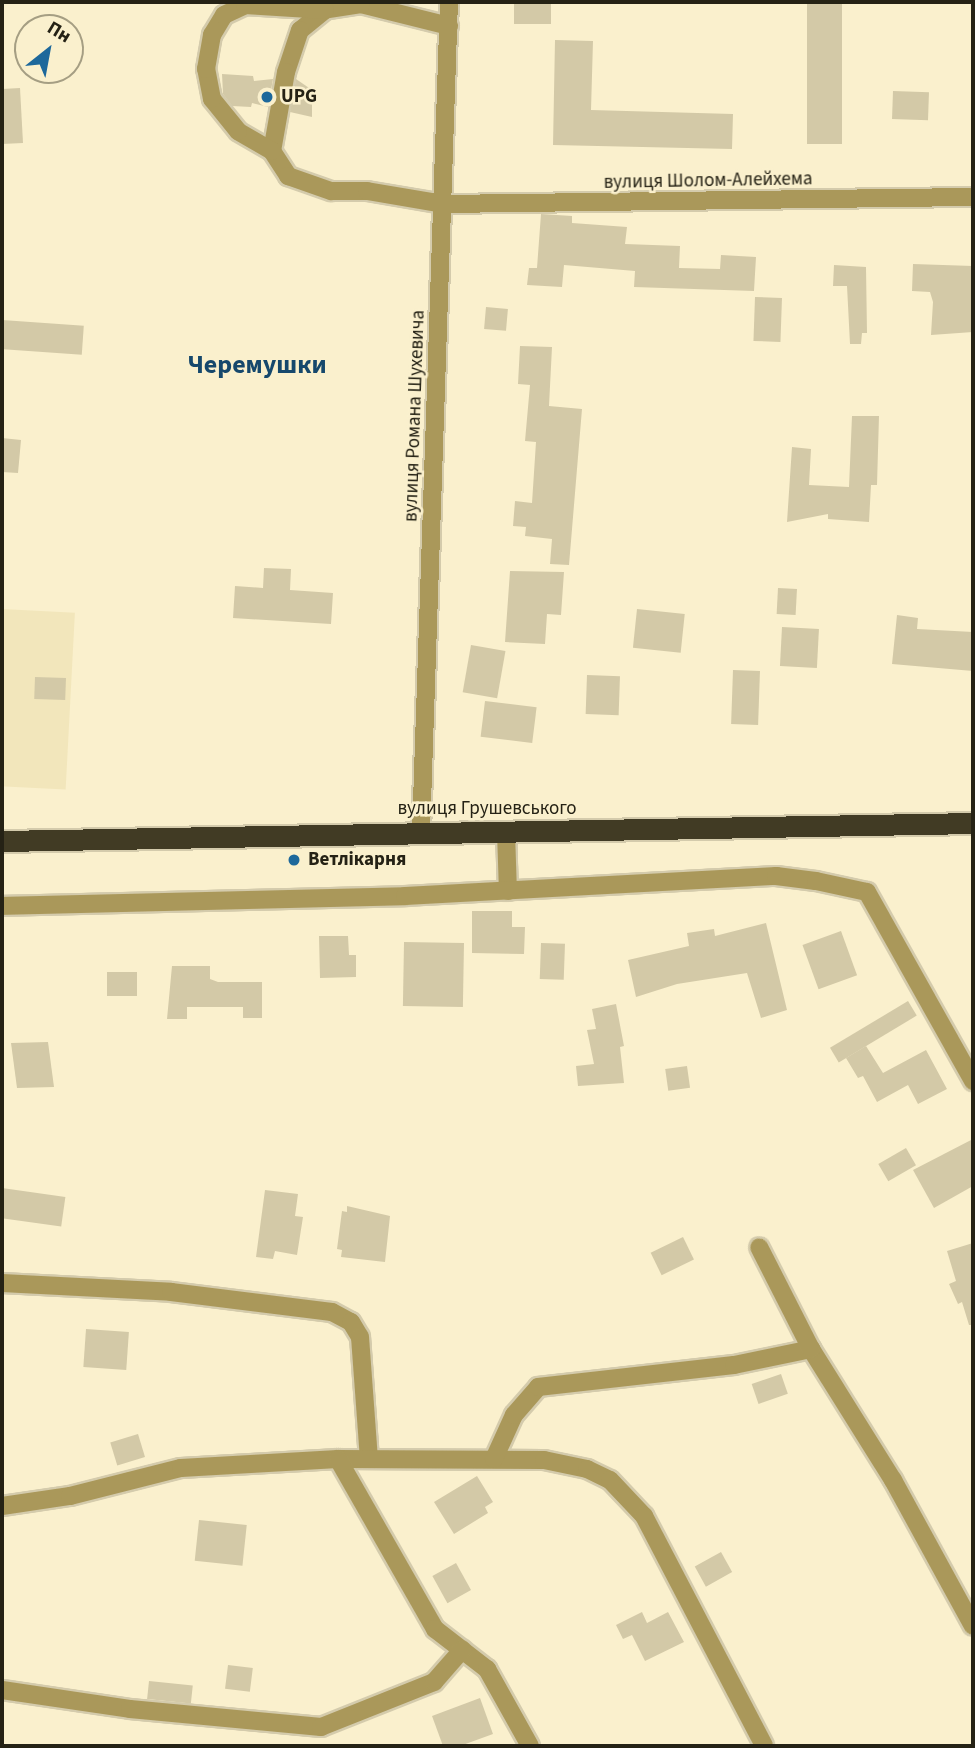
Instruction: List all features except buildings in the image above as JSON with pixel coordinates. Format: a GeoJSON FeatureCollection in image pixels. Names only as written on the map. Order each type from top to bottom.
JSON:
{"type":"FeatureCollection","features":[{"type":"Feature","properties":{"kind":"highway","name":"вулиця Грушевського"},"geometry":{"type":"LineString","coordinates":[[2,841],[973,823]]}},
{"type":"Feature","properties":{"kind":"street","name":"вулиця Романа Шухевича"},"geometry":{"type":"LineString","coordinates":[[421,832],[449,2]]}},
{"type":"Feature","properties":{"kind":"street"},"geometry":{"type":"LineString","coordinates":[[325,10],[300,30],[286,72],[272,151],[238,131],[212,99],[206,69],[212,35],[224,15],[245,5],[325,10],[361,4],[449,26]]}},
{"type":"Feature","properties":{"kind":"street","name":"вулиця Шолом-Алейхема"},"geometry":{"type":"LineString","coordinates":[[272,151],[288,176],[331,191],[367,191],[443,204],[973,197]]}},
{"type":"Feature","properties":{"kind":"street"},"geometry":{"type":"LineString","coordinates":[[506,832],[508,891]]}},
{"type":"Feature","properties":{"kind":"street"},"geometry":{"type":"LineString","coordinates":[[2,906],[508,891],[776,877],[867,892],[973,1081]]}},
{"type":"Feature","properties":{"kind":"street"},"geometry":{"type":"LineString","coordinates":[[759,1247],[811,1349],[893,1480],[973,1626]]}},
{"type":"Feature","properties":{"kind":"street"},"geometry":{"type":"LineString","coordinates":[[2,1283],[171,1292],[332,1312],[351,1322],[360,1337],[369,1459]]}},
{"type":"Feature","properties":{"kind":"street"},"geometry":{"type":"LineString","coordinates":[[494,1459],[513,1415],[538,1387],[734,1365],[811,1349]]}},
{"type":"Feature","properties":{"kind":"street"},"geometry":{"type":"LineString","coordinates":[[338,1459],[435,1629],[487,1669],[530,1746]]}},
{"type":"Feature","properties":{"kind":"street"},"geometry":{"type":"LineString","coordinates":[[2,1506],[70,1496],[181,1468],[338,1459],[494,1459],[567,1463],[611,1480],[628,1495],[644,1516],[764,1746]]}},
{"type":"Feature","properties":{"kind":"street"},"geometry":{"type":"LineString","coordinates":[[2,1690],[130,1709],[321,1727],[434,1682],[462,1650]]}},
{"type":"Feature","properties":{"kind":"shaded area"},"geometry":{"type":"Polygon","coordinates":[[[2,609],[75,613],[66,790],[2,786],[2,609]]]}},
{"type":"Feature","properties":{"kind":"place","name":"UPG"},"geometry":{"type":"Point","coordinates":[267,97]}},
{"type":"Feature","properties":{"kind":"place","name":"Ветлікарня"},"geometry":{"type":"Point","coordinates":[294,860]}},
{"type":"Feature","properties":{"kind":"district","name":"Черемушки"},"geometry":{"type":"Point","coordinates":[257,365]}}]}
